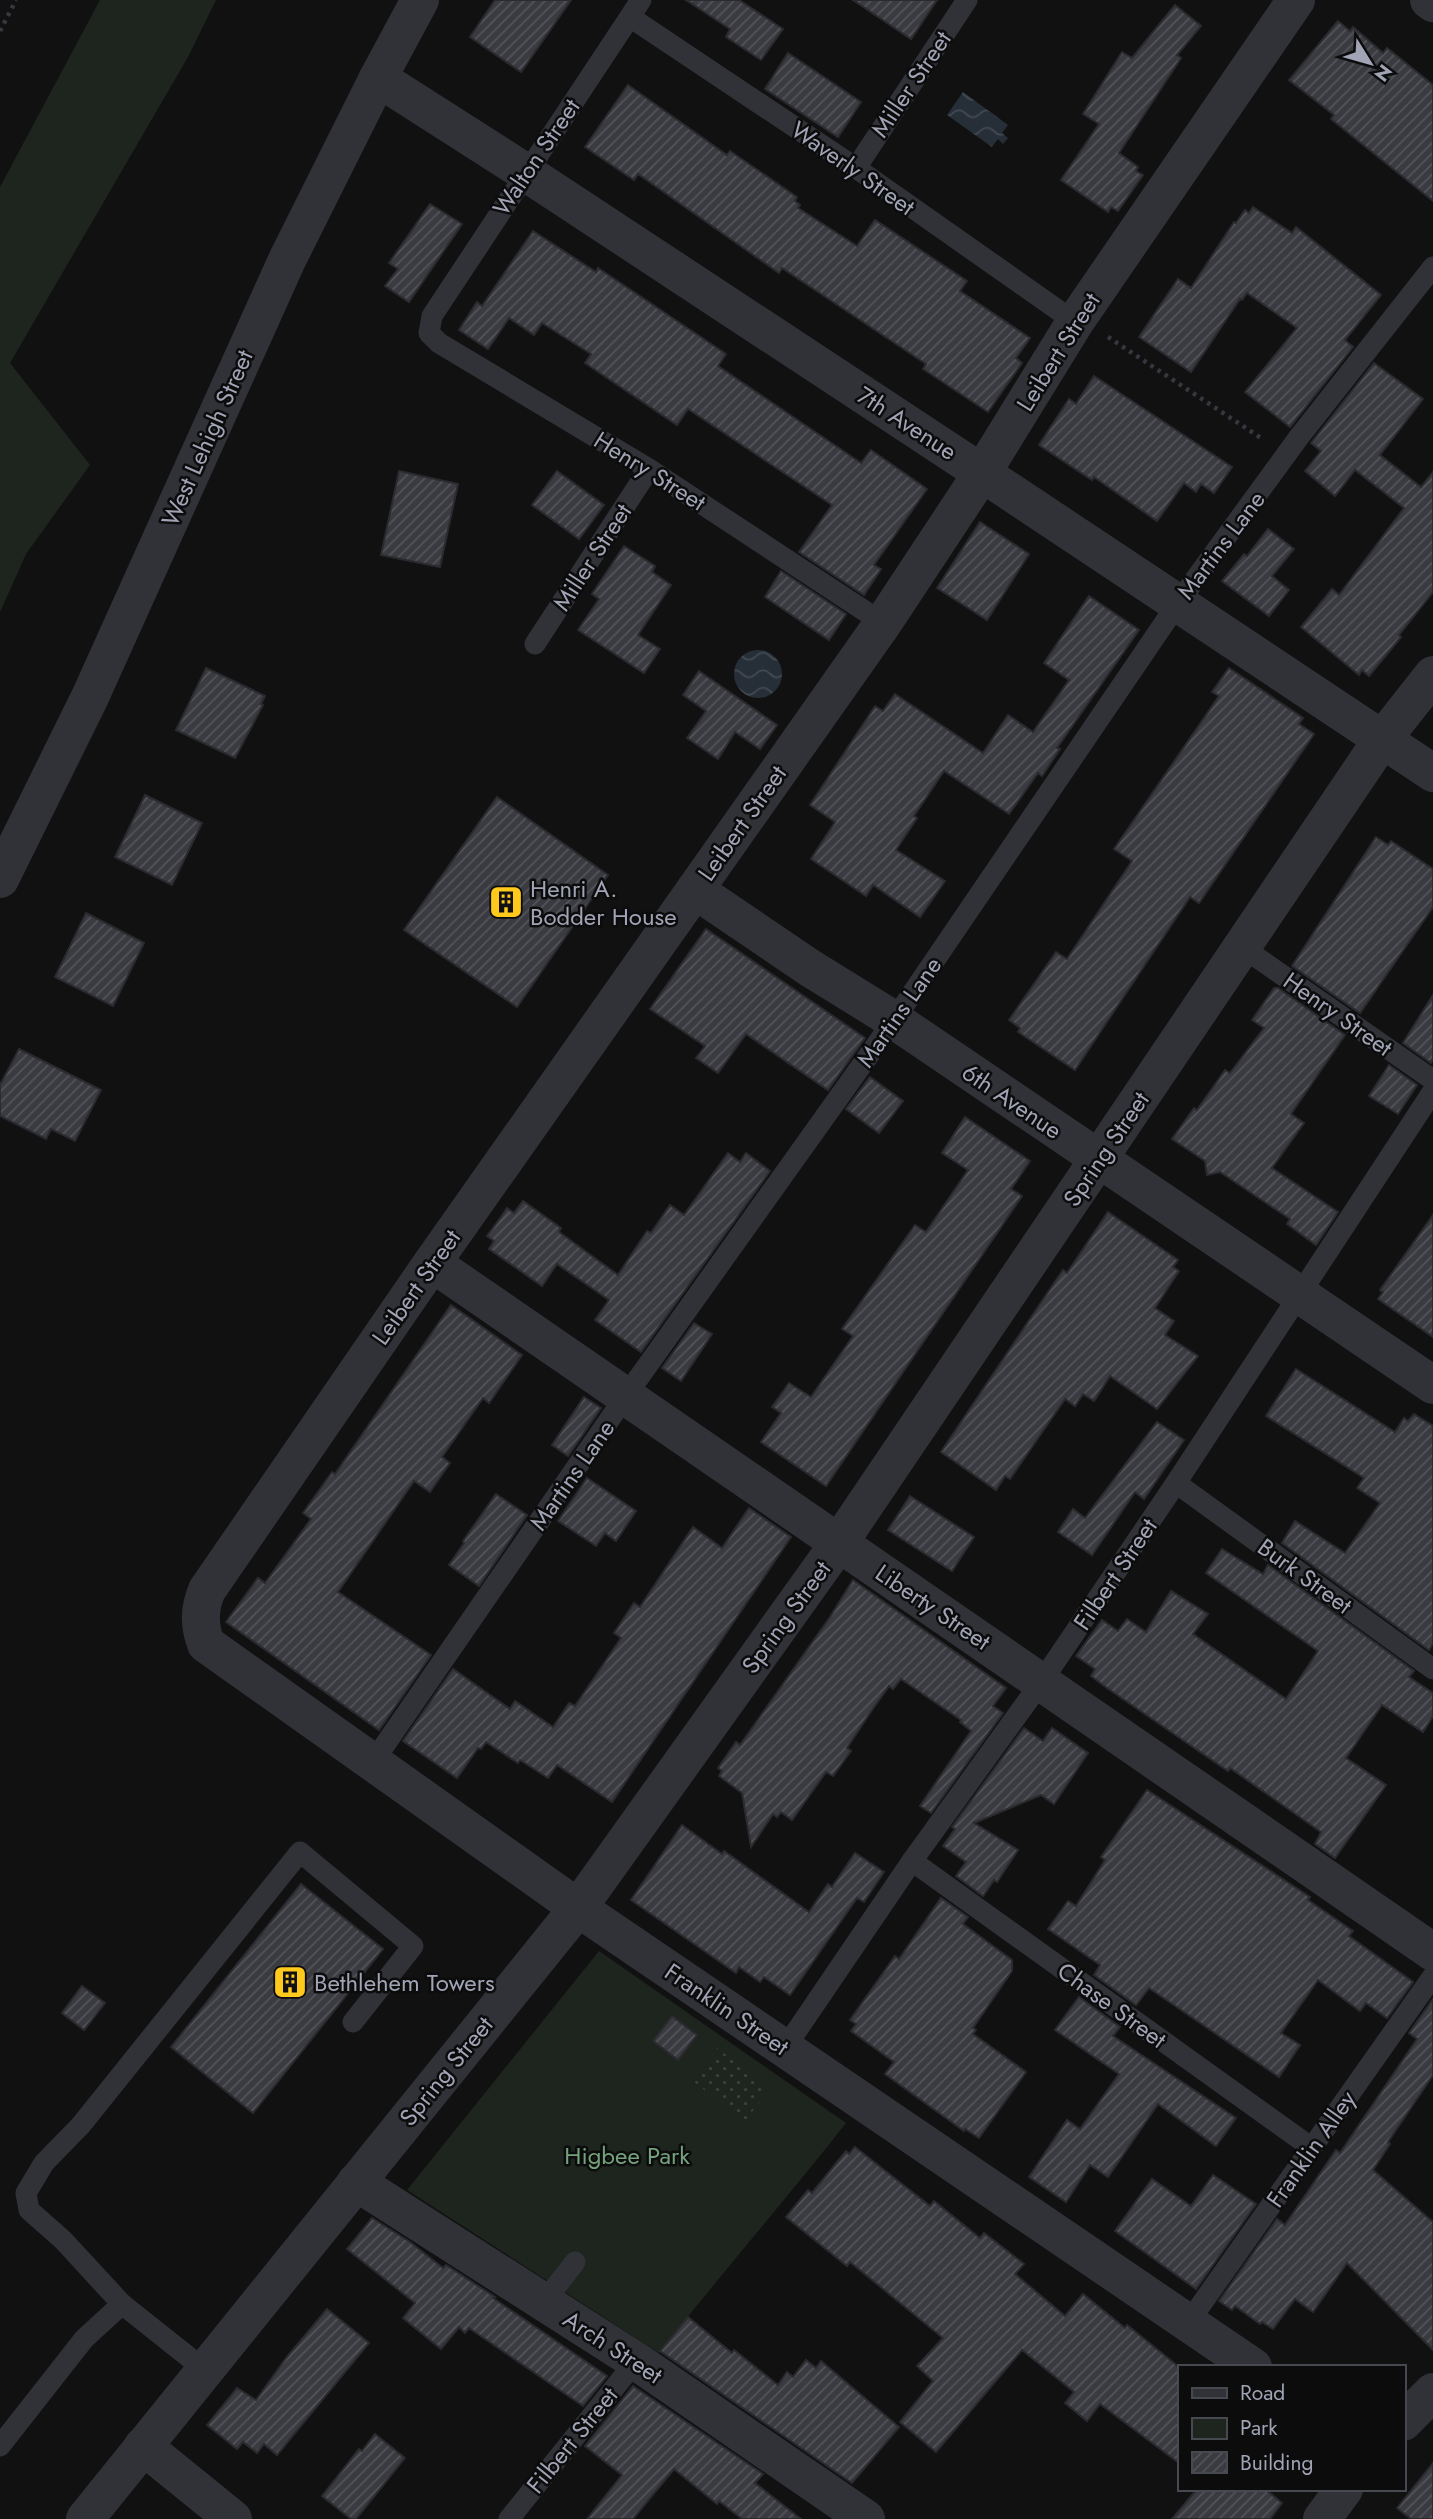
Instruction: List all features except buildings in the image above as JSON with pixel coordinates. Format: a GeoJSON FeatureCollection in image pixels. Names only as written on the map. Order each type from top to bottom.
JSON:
{"type":"FeatureCollection","features":[{"type":"Feature","properties":{"kind":"street","name":"West Lehigh Street"},"geometry":{"type":"LineString","coordinates":[[0,879],[90,697],[287,260],[420,0]]}},
{"type":"Feature","properties":{"kind":"street","name":"Leibert Street"},"geometry":{"type":"LineString","coordinates":[[206,1644],[200,1629],[201,1604],[208,1590],[432,1264],[883,623],[982,473],[1075,322],[1296,0]]}},
{"type":"Feature","properties":{"kind":"street"},"geometry":{"type":"LineString","coordinates":[[1429,0],[1433,4]]}},
{"type":"Feature","properties":{"kind":"street","name":"7th Avenue"},"geometry":{"type":"LineString","coordinates":[[378,78],[982,473],[1381,741],[1433,773]]}},
{"type":"Feature","properties":{"kind":"street","name":"Spring Street"},"geometry":{"type":"LineString","coordinates":[[85,2519],[578,1908],[839,1544],[1381,741],[1433,675]]}},
{"type":"Feature","properties":{"kind":"street","name":"6th Avenue"},"geometry":{"type":"LineString","coordinates":[[695,890],[894,1020],[1433,1385]]}},
{"type":"Feature","properties":{"kind":"street","name":"Liberty Street"},"geometry":{"type":"LineString","coordinates":[[432,1264],[1433,1952]]}},
{"type":"Feature","properties":{"kind":"street","name":"Franklin Street"},"geometry":{"type":"LineString","coordinates":[[206,1644],[578,1908],[1250,2365]]}},
{"type":"Feature","properties":{"kind":"street","name":"Arch Street"},"geometry":{"type":"LineString","coordinates":[[356,2182],[636,2361],[866,2519]]}},
{"type":"Feature","properties":{"kind":"street"},"geometry":{"type":"LineString","coordinates":[[1405,2419],[1433,2392]]}},
{"type":"Feature","properties":{"kind":"street"},"geometry":{"type":"LineString","coordinates":[[143,2446],[233,2519]]}},
{"type":"Feature","properties":{"kind":"street"},"geometry":{"type":"LineString","coordinates":[[1322,2519],[1343,2491]]}},
{"type":"Feature","properties":{"kind":"lane","name":"Miller Street"},"geometry":{"type":"LineString","coordinates":[[856,168],[967,0]]}},
{"type":"Feature","properties":{"kind":"lane","name":"Waverly Street"},"geometry":{"type":"LineString","coordinates":[[636,8],[856,168],[1075,322]]}},
{"type":"Feature","properties":{"kind":"lane","name":"Walton Street"},"geometry":{"type":"LineString","coordinates":[[432,316],[636,8]]}},
{"type":"Feature","properties":{"kind":"lane","name":"Martins Lane"},"geometry":{"type":"LineString","coordinates":[[373,1762],[625,1397],[894,1020],[1178,603],[1286,456],[1433,267]]}},
{"type":"Feature","properties":{"kind":"lane","name":"Henry Street"},"geometry":{"type":"LineString","coordinates":[[432,316],[429,333],[439,343],[649,469],[883,623]]}},
{"type":"Feature","properties":{"kind":"lane","name":"Miller Street"},"geometry":{"type":"LineString","coordinates":[[535,644],[649,469]]}},
{"type":"Feature","properties":{"kind":"lane","name":"Henry Street"},"geometry":{"type":"LineString","coordinates":[[1242,947],[1433,1080]]}},
{"type":"Feature","properties":{"kind":"lane","name":"Filbert Street"},"geometry":{"type":"LineString","coordinates":[[785,2048],[912,1861],[1042,1681],[1301,1296],[1433,1091]]}},
{"type":"Feature","properties":{"kind":"lane","name":"Burk Street"},"geometry":{"type":"LineString","coordinates":[[1176,1483],[1433,1669]]}},
{"type":"Feature","properties":{"kind":"lane"},"geometry":{"type":"LineString","coordinates":[[205,2370],[122,2304],[63,2241],[29,2210],[26,2193],[44,2164],[81,2125],[300,1852],[413,1946],[353,2022]]}},
{"type":"Feature","properties":{"kind":"lane","name":"Chase Street"},"geometry":{"type":"LineString","coordinates":[[912,1861],[1312,2148]]}},
{"type":"Feature","properties":{"kind":"lane","name":"Franklin Alley"},"geometry":{"type":"LineString","coordinates":[[1188,2323],[1433,1976]]}},
{"type":"Feature","properties":{"kind":"lane"},"geometry":{"type":"LineString","coordinates":[[544,2302],[575,2262]]}},
{"type":"Feature","properties":{"kind":"lane"},"geometry":{"type":"LineString","coordinates":[[0,2446],[84,2339],[122,2304]]}},
{"type":"Feature","properties":{"kind":"lane","name":"Filbert Street"},"geometry":{"type":"LineString","coordinates":[[509,2519],[636,2361]]}},
{"type":"Feature","properties":{"kind":"path"},"geometry":{"type":"LineString","coordinates":[[0,31],[16,0]]}},
{"type":"Feature","properties":{"kind":"path"},"geometry":{"type":"LineString","coordinates":[[1075,322],[1111,338],[1286,456]]}},
{"type":"Feature","properties":{"kind":"green space"},"geometry":{"type":"Polygon","coordinates":[[[100,0],[216,0],[188,57],[10,363],[90,465],[26,554],[0,612],[0,187],[100,0]]]}},
{"type":"Feature","properties":{"kind":"green space","name":"Higbee Park"},"geometry":{"type":"Polygon","coordinates":[[[599,1951],[846,2123],[659,2353],[407,2190],[599,1951]]]}},
{"type":"Feature","properties":{"kind":"green space"},"geometry":{"type":"Polygon","coordinates":[[[717,2048],[770,2088],[745,2121],[693,2081],[717,2048]]]}},
{"type":"Feature","properties":{"kind":"water"},"geometry":{"type":"Polygon","coordinates":[[[963,92],[1008,125],[1002,133],[1008,138],[1003,144],[998,139],[992,147],[947,115],[963,92]]]}},
{"type":"Feature","properties":{"kind":"water"},"geometry":{"type":"Polygon","coordinates":[[[758,650],[775,657],[782,674],[775,691],[758,698],[741,691],[734,674],[741,657],[758,650]]]}},
{"type":"Feature","properties":{"kind":"place","name":"Henri A. Bodder House"},"geometry":{"type":"Point","coordinates":[506,902]}},
{"type":"Feature","properties":{"kind":"place","name":"Bethlehem Towers"},"geometry":{"type":"Point","coordinates":[290,1982]}}]}
